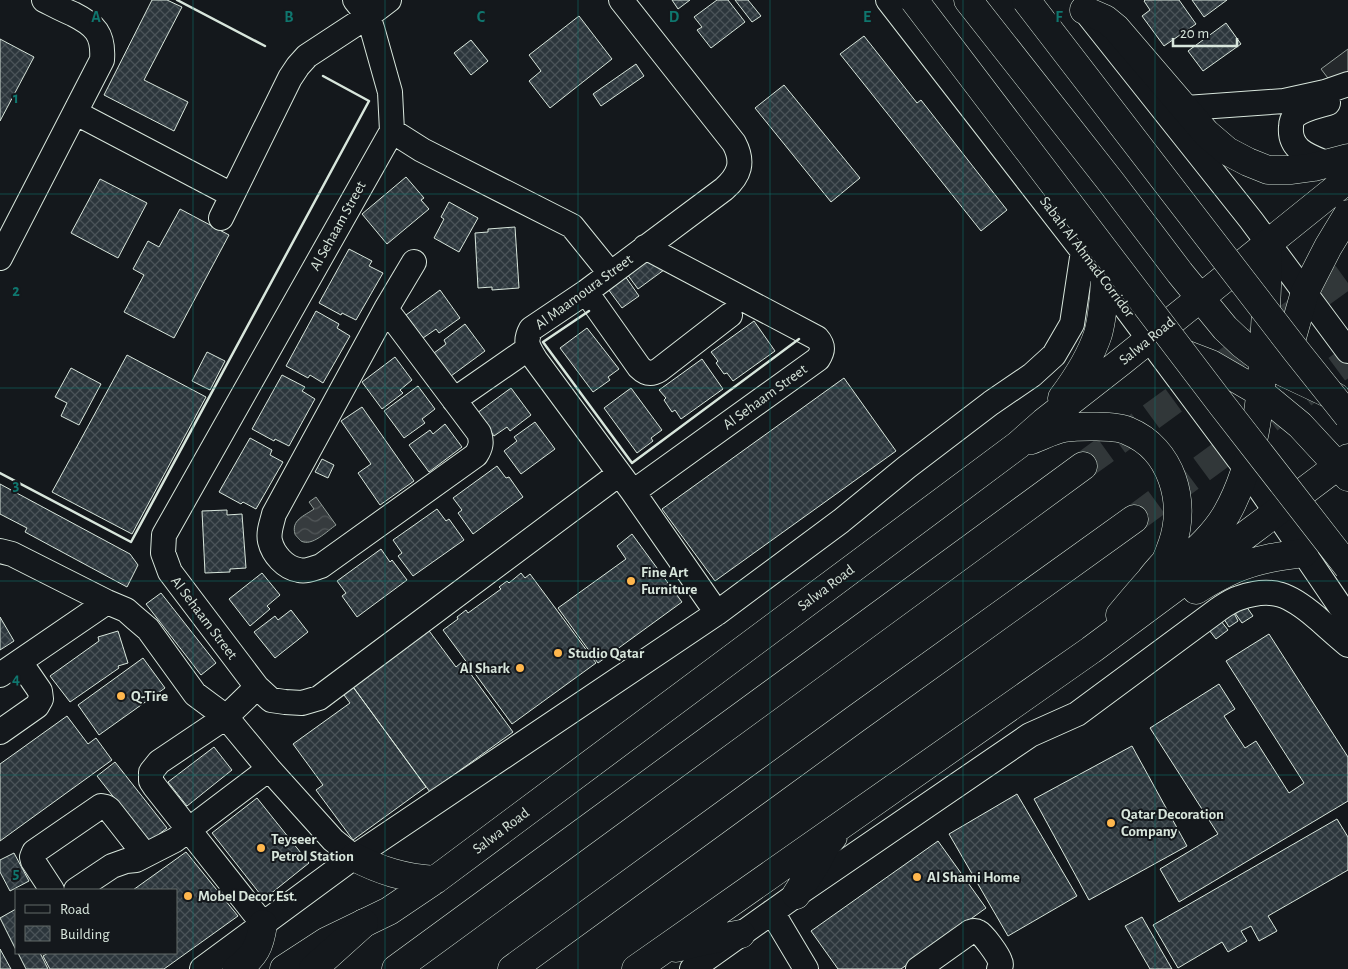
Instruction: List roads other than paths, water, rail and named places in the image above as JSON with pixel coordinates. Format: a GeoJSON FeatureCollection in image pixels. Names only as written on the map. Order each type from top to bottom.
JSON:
{"type":"FeatureCollection","features":[{"type":"Feature","properties":{"kind":"main road","name":"Sabah Al Ahmad Corridor"},"geometry":{"type":"LineString","coordinates":[[914,0],[1222,405],[1348,567]]}},
{"type":"Feature","properties":{"kind":"main road"},"geometry":{"type":"LineString","coordinates":[[968,0],[1200,299],[1225,328],[1242,344],[1273,366],[1348,401]]}},
{"type":"Feature","properties":{"kind":"main road"},"geometry":{"type":"LineString","coordinates":[[1026,0],[1348,416]]}},
{"type":"Feature","properties":{"kind":"main road"},"geometry":{"type":"LineString","coordinates":[[1081,5],[1116,28],[1206,133],[1227,151],[1268,170],[1300,169],[1337,161]]}},
{"type":"Feature","properties":{"kind":"main road","name":"Salwa Road"},"geometry":{"type":"LineString","coordinates":[[284,969],[326,941],[389,911],[434,880],[1018,445],[1044,422],[1149,340],[1348,179]]}},
{"type":"Feature","properties":{"kind":"main road"},"geometry":{"type":"LineString","coordinates":[[1273,366],[1305,292],[1328,247],[1348,214]]}},
{"type":"Feature","properties":{"kind":"main road"},"geometry":{"type":"LineString","coordinates":[[1090,650],[1203,544],[1214,532],[1235,498],[1246,469],[1254,436],[1268,399],[1273,366],[1267,297],[1268,243]]}},
{"type":"Feature","properties":{"kind":"main road"},"geometry":{"type":"LineString","coordinates":[[1044,422],[1076,378],[1089,356],[1098,332],[1105,280]]}},
{"type":"Feature","properties":{"kind":"main road"},"geometry":{"type":"LineString","coordinates":[[636,969],[1090,650],[1276,512],[1344,467],[1300,425],[1268,399],[1210,364],[1149,340]]}},
{"type":"Feature","properties":{"kind":"main road"},"geometry":{"type":"LineString","coordinates":[[1268,399],[1276,512]]}},
{"type":"Feature","properties":{"kind":"main road"},"geometry":{"type":"LineString","coordinates":[[1018,445],[1062,428],[1083,426],[1128,430],[1150,444],[1165,462],[1173,478],[1178,506],[1173,543],[1165,562],[1090,650]]}},
{"type":"Feature","properties":{"kind":"main road"},"geometry":{"type":"LineString","coordinates":[[396,969],[1082,466]]}},
{"type":"Feature","properties":{"kind":"main road"},"geometry":{"type":"LineString","coordinates":[[512,969],[1134,519]]}},
{"type":"Feature","properties":{"kind":"main road"},"geometry":{"type":"LineString","coordinates":[[1090,650],[1136,628],[1212,580],[1235,569],[1277,556],[1304,553]]}},
{"type":"Feature","properties":{"kind":"main road"},"geometry":{"type":"LineString","coordinates":[[796,895],[824,848],[845,823]]}},
{"type":"Feature","properties":{"kind":"main road"},"geometry":{"type":"LineString","coordinates":[[354,857],[373,867],[393,874],[434,880]]}},
{"type":"Feature","properties":{"kind":"main road"},"geometry":{"type":"LineString","coordinates":[[313,969],[364,923]]}},
{"type":"Feature","properties":{"kind":"main road"},"geometry":{"type":"LineString","coordinates":[[237,969],[254,954],[261,939],[263,924]]}},
{"type":"Feature","properties":{"kind":"main road"},"geometry":{"type":"LineString","coordinates":[[660,952],[741,934]]}},
{"type":"Feature","properties":{"kind":"street"},"geometry":{"type":"LineString","coordinates":[[0,258],[102,60],[101,38],[95,28],[86,21],[44,0]]}},
{"type":"Feature","properties":{"kind":"street"},"geometry":{"type":"LineString","coordinates":[[220,218],[290,78],[298,66],[361,8],[389,0]]}},
{"type":"Feature","properties":{"kind":"street","name":"Al Maamoura Street"},"geometry":{"type":"LineString","coordinates":[[532,353],[527,342],[531,329],[586,292],[732,182],[738,172],[740,161],[734,142],[620,0]]}},
{"type":"Feature","properties":{"kind":"street","name":"Sabah Al Ahmad Corridor"},"geometry":{"type":"LineString","coordinates":[[888,0],[1084,251],[1246,469],[1348,618]]}},
{"type":"Feature","properties":{"kind":"street"},"geometry":{"type":"LineString","coordinates":[[1081,5],[1268,243],[1348,351]]}},
{"type":"Feature","properties":{"kind":"street"},"geometry":{"type":"LineString","coordinates":[[361,8],[390,92],[392,131],[422,150],[572,226],[610,273]]}},
{"type":"Feature","properties":{"kind":"street"},"geometry":{"type":"LineString","coordinates":[[1186,108],[1284,101],[1325,92],[1348,84]]}},
{"type":"Feature","properties":{"kind":"street"},"geometry":{"type":"LineString","coordinates":[[1337,161],[1308,156],[1291,139],[1291,123],[1294,117],[1301,112],[1335,100],[1348,92]]}},
{"type":"Feature","properties":{"kind":"street"},"geometry":{"type":"LineString","coordinates":[[76,113],[232,195]]}},
{"type":"Feature","properties":{"kind":"street","name":"Al Sehaam Street"},"geometry":{"type":"LineString","coordinates":[[392,131],[164,535],[163,553],[170,572],[257,687],[270,700],[302,703],[319,698],[626,483],[818,359],[822,350],[822,344],[818,338],[645,247]]}},
{"type":"Feature","properties":{"kind":"street"},"geometry":{"type":"LineString","coordinates":[[202,969],[354,857],[717,613],[840,521],[991,403],[1032,375],[1054,355],[1072,324],[1084,251]]}},
{"type":"Feature","properties":{"kind":"street"},"geometry":{"type":"LineString","coordinates":[[386,308],[479,433],[481,446],[476,455],[321,566],[311,570],[300,571],[291,568],[274,551],[270,540],[270,527],[274,514],[386,308],[414,262]]}},
{"type":"Feature","properties":{"kind":"street"},"geometry":{"type":"LineString","coordinates":[[586,292],[639,367],[648,373],[654,373],[659,370],[730,315]]}},
{"type":"Feature","properties":{"kind":"street"},"geometry":{"type":"LineString","coordinates":[[458,405],[532,353],[717,613]]}},
{"type":"Feature","properties":{"kind":"street"},"geometry":{"type":"LineString","coordinates":[[0,551],[12,554],[126,610],[148,629],[195,694],[226,717],[269,769],[334,840],[354,857]]}},
{"type":"Feature","properties":{"kind":"street"},"geometry":{"type":"LineString","coordinates":[[692,969],[796,895],[1030,735],[1076,714],[1218,609],[1237,598],[1270,592],[1285,596],[1299,603],[1348,645]]}},
{"type":"Feature","properties":{"kind":"street"},"geometry":{"type":"LineString","coordinates":[[0,675],[107,602]]}},
{"type":"Feature","properties":{"kind":"street"},"geometry":{"type":"LineString","coordinates":[[0,732],[37,706],[41,699],[40,691],[20,662]]}},
{"type":"Feature","properties":{"kind":"street"},"geometry":{"type":"LineString","coordinates":[[257,687],[226,717],[159,762],[151,772],[151,781],[263,924]]}},
{"type":"Feature","properties":{"kind":"street"},"geometry":{"type":"LineString","coordinates":[[78,889],[112,866],[136,860],[175,840],[269,769]]}},
{"type":"Feature","properties":{"kind":"street"},"geometry":{"type":"LineString","coordinates":[[51,889],[33,860],[34,852],[101,806],[108,809],[145,855]]}},
{"type":"Feature","properties":{"kind":"street"},"geometry":{"type":"LineString","coordinates":[[772,912],[806,969]]}},
{"type":"Feature","properties":{"kind":"street"},"geometry":{"type":"LineString","coordinates":[[918,969],[974,931],[977,931],[990,945],[1001,963],[999,969]]}},
{"type":"Feature","properties":{"kind":"water"},"geometry":{"type":"Polygon","coordinates":[[[316,497],[336,525],[315,540],[310,542],[301,541],[295,535],[295,525],[299,519],[314,509],[309,502],[316,497]]]}},
{"type":"Feature","properties":{"kind":"tunnel"},"geometry":{"type":"LineString","coordinates":[[1083,466],[1348,274]]}},
{"type":"Feature","properties":{"kind":"tunnel"},"geometry":{"type":"LineString","coordinates":[[1134,519],[1348,361]]}},
{"type":"Feature","properties":{"kind":"place","name":"Fine Art Furniture"},"geometry":{"type":"Point","coordinates":[631,581]}},
{"type":"Feature","properties":{"kind":"place","name":"Studio Qatar"},"geometry":{"type":"Point","coordinates":[558,653]}},
{"type":"Feature","properties":{"kind":"place","name":"Al Shark"},"geometry":{"type":"Point","coordinates":[520,668]}},
{"type":"Feature","properties":{"kind":"place","name":"Q-Tire"},"geometry":{"type":"Point","coordinates":[121,696]}},
{"type":"Feature","properties":{"kind":"place","name":"Qatar Decoration Company"},"geometry":{"type":"Point","coordinates":[1111,823]}},
{"type":"Feature","properties":{"kind":"place","name":"Teyseer Petrol Station"},"geometry":{"type":"Point","coordinates":[261,848]}},
{"type":"Feature","properties":{"kind":"place","name":"Al Shami Home"},"geometry":{"type":"Point","coordinates":[917,877]}},
{"type":"Feature","properties":{"kind":"place","name":"Mobel Decor Est."},"geometry":{"type":"Point","coordinates":[188,896]}}]}
